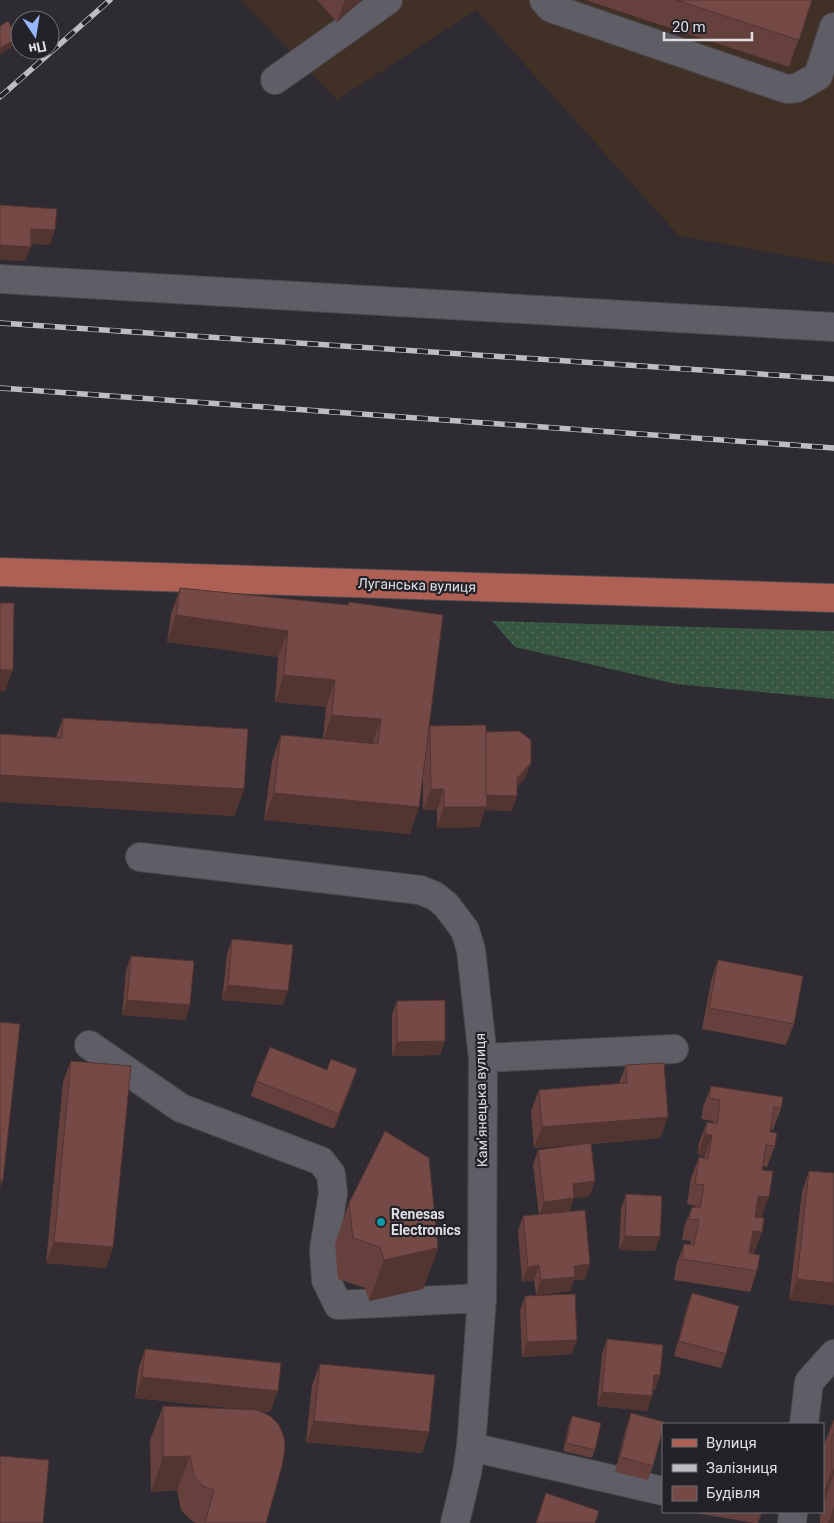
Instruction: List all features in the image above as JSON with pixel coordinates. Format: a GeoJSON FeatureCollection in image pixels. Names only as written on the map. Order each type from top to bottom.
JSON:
{"type":"FeatureCollection","features":[{"type":"Feature","properties":{"kind":"main road","name":"Луганська вулиця"},"geometry":{"type":"LineString","coordinates":[[0,572],[834,598]]}},
{"type":"Feature","properties":{"kind":"street"},"geometry":{"type":"LineString","coordinates":[[275,80],[388,0]]}},
{"type":"Feature","properties":{"kind":"street"},"geometry":{"type":"LineString","coordinates":[[544,0],[551,8],[787,90],[797,88],[818,76],[832,37]]}},
{"type":"Feature","properties":{"kind":"street"},"geometry":{"type":"LineString","coordinates":[[0,279],[834,327]]}},
{"type":"Feature","properties":{"kind":"street","name":"Камʼянецька вулиця"},"geometry":{"type":"LineString","coordinates":[[140,856],[420,890],[434,896],[457,917],[465,930],[471,950],[483,1058],[482,1298],[471,1447],[455,1523]]}},
{"type":"Feature","properties":{"kind":"street"},"geometry":{"type":"LineString","coordinates":[[89,1045],[181,1108],[321,1161],[331,1174],[333,1193],[324,1250],[326,1280],[338,1305],[482,1298]]}},
{"type":"Feature","properties":{"kind":"street"},"geometry":{"type":"LineString","coordinates":[[483,1058],[674,1049]]}},
{"type":"Feature","properties":{"kind":"street"},"geometry":{"type":"LineString","coordinates":[[804,1423],[809,1382],[834,1354]]}},
{"type":"Feature","properties":{"kind":"street"},"geometry":{"type":"LineString","coordinates":[[471,1447],[662,1491]]}},
{"type":"Feature","properties":{"kind":"shaded area"},"geometry":{"type":"Polygon","coordinates":[[[241,0],[834,0],[834,264],[679,236],[476,10],[337,100],[241,0]]]}},
{"type":"Feature","properties":{"kind":"green space"},"geometry":{"type":"Polygon","coordinates":[[[492,621],[834,631],[834,699],[676,684],[515,647],[492,621]]]}},
{"type":"Feature","properties":{"kind":"building"},"geometry":{"type":"Polygon","coordinates":[[[676,0],[812,0],[799,40],[676,0]]]}},
{"type":"Feature","properties":{"kind":"building"},"geometry":{"type":"Polygon","coordinates":[[[8,21],[10,24],[10,42],[0,48],[0,26],[8,21]]]}},
{"type":"Feature","properties":{"kind":"building"},"geometry":{"type":"Polygon","coordinates":[[[0,205],[57,209],[55,230],[31,229],[31,247],[0,245],[0,205]]]}},
{"type":"Feature","properties":{"kind":"building"},"geometry":{"type":"Polygon","coordinates":[[[180,588],[348,605],[349,602],[443,615],[419,807],[274,793],[281,735],[378,744],[381,719],[332,715],[335,680],[284,675],[288,631],[176,615],[180,588]]]}},
{"type":"Feature","properties":{"kind":"building"},"geometry":{"type":"Polygon","coordinates":[[[0,603],[14,603],[13,670],[0,670],[0,603]]]}},
{"type":"Feature","properties":{"kind":"building"},"geometry":{"type":"Polygon","coordinates":[[[63,718],[248,729],[244,789],[0,775],[0,734],[62,738],[63,718]]]}},
{"type":"Feature","properties":{"kind":"building"},"geometry":{"type":"Polygon","coordinates":[[[486,725],[487,807],[444,807],[444,789],[431,789],[430,726],[486,725]]]}},
{"type":"Feature","properties":{"kind":"building"},"geometry":{"type":"Polygon","coordinates":[[[519,731],[531,740],[531,763],[517,778],[517,796],[486,795],[486,732],[519,731]]]}},
{"type":"Feature","properties":{"kind":"building"},"geometry":{"type":"Polygon","coordinates":[[[232,939],[293,945],[288,991],[228,985],[232,939]]]}},
{"type":"Feature","properties":{"kind":"building"},"geometry":{"type":"Polygon","coordinates":[[[131,956],[194,961],[190,1005],[127,1000],[131,956]]]}},
{"type":"Feature","properties":{"kind":"building"},"geometry":{"type":"Polygon","coordinates":[[[718,960],[803,976],[794,1024],[709,1008],[718,960]]]}},
{"type":"Feature","properties":{"kind":"building"},"geometry":{"type":"Polygon","coordinates":[[[445,1000],[445,1041],[397,1042],[397,1001],[445,1000]]]}},
{"type":"Feature","properties":{"kind":"building"},"geometry":{"type":"Polygon","coordinates":[[[0,1022],[20,1024],[3,1180],[0,1180],[0,1022]]]}},
{"type":"Feature","properties":{"kind":"building"},"geometry":{"type":"Polygon","coordinates":[[[270,1047],[327,1070],[331,1059],[357,1069],[339,1114],[256,1081],[270,1047]]]}},
{"type":"Feature","properties":{"kind":"building"},"geometry":{"type":"Polygon","coordinates":[[[71,1061],[131,1066],[113,1247],[54,1242],[71,1061]]]}},
{"type":"Feature","properties":{"kind":"building"},"geometry":{"type":"Polygon","coordinates":[[[664,1063],[668,1117],[542,1127],[539,1090],[627,1083],[626,1065],[664,1063]]]}},
{"type":"Feature","properties":{"kind":"building"},"geometry":{"type":"Polygon","coordinates":[[[711,1086],[783,1097],[781,1109],[774,1107],[770,1132],[777,1133],[775,1146],[766,1145],[762,1170],[773,1171],[769,1197],[758,1196],[755,1217],[764,1218],[762,1232],[753,1231],[749,1253],[760,1255],[757,1271],[682,1259],[684,1244],[694,1245],[699,1220],[689,1219],[692,1207],[700,1208],[704,1185],[695,1184],[699,1157],[708,1159],[712,1135],[705,1134],[707,1122],[717,1124],[720,1100],[709,1098],[711,1086]]]}},
{"type":"Feature","properties":{"kind":"building"},"geometry":{"type":"Polygon","coordinates":[[[385,1131],[429,1158],[438,1248],[384,1260],[380,1247],[353,1238],[349,1203],[385,1131]]]}},
{"type":"Feature","properties":{"kind":"building"},"geometry":{"type":"Polygon","coordinates":[[[591,1143],[595,1181],[573,1184],[574,1198],[544,1202],[538,1150],[591,1143]]]}},
{"type":"Feature","properties":{"kind":"building"},"geometry":{"type":"Polygon","coordinates":[[[809,1171],[834,1173],[834,1283],[797,1279],[809,1171]]]}},
{"type":"Feature","properties":{"kind":"building"},"geometry":{"type":"Polygon","coordinates":[[[626,1194],[662,1196],[660,1237],[625,1236],[626,1194]]]}},
{"type":"Feature","properties":{"kind":"building"},"geometry":{"type":"Polygon","coordinates":[[[585,1210],[590,1264],[574,1266],[575,1277],[541,1280],[539,1265],[528,1267],[523,1216],[585,1210]]]}},
{"type":"Feature","properties":{"kind":"building"},"geometry":{"type":"Polygon","coordinates":[[[692,1293],[739,1306],[726,1354],[679,1341],[692,1293]]]}},
{"type":"Feature","properties":{"kind":"building"},"geometry":{"type":"Polygon","coordinates":[[[575,1294],[577,1340],[527,1342],[525,1296],[575,1294]]]}},
{"type":"Feature","properties":{"kind":"building"},"geometry":{"type":"Polygon","coordinates":[[[607,1339],[663,1345],[660,1375],[654,1375],[652,1396],[602,1392],[607,1339]]]}},
{"type":"Feature","properties":{"kind":"building"},"geometry":{"type":"Polygon","coordinates":[[[145,1349],[281,1363],[278,1391],[142,1377],[145,1349]]]}},
{"type":"Feature","properties":{"kind":"building"},"geometry":{"type":"Polygon","coordinates":[[[320,1364],[435,1375],[429,1432],[314,1421],[320,1364]]]}},
{"type":"Feature","properties":{"kind":"building"},"geometry":{"type":"Polygon","coordinates":[[[163,1406],[258,1410],[270,1416],[279,1425],[284,1437],[285,1449],[266,1523],[205,1523],[214,1490],[204,1487],[194,1476],[190,1456],[163,1457],[163,1406]]]}},
{"type":"Feature","properties":{"kind":"building"},"geometry":{"type":"Polygon","coordinates":[[[631,1413],[664,1422],[662,1423],[662,1432],[653,1466],[620,1457],[631,1413]]]}},
{"type":"Feature","properties":{"kind":"building"},"geometry":{"type":"Polygon","coordinates":[[[572,1416],[601,1423],[595,1450],[566,1443],[572,1416]]]}},
{"type":"Feature","properties":{"kind":"building"},"geometry":{"type":"Polygon","coordinates":[[[832,1435],[834,1435],[834,1470],[832,1470],[832,1435]]]}},
{"type":"Feature","properties":{"kind":"building"},"geometry":{"type":"Polygon","coordinates":[[[0,1456],[49,1460],[43,1523],[0,1523],[0,1456]]]}},
{"type":"Feature","properties":{"kind":"building"},"geometry":{"type":"Polygon","coordinates":[[[546,1493],[599,1511],[595,1523],[536,1523],[546,1493]]]}},
{"type":"Feature","properties":{"kind":"railway"},"geometry":{"type":"LineString","coordinates":[[0,97],[110,0]]}},
{"type":"Feature","properties":{"kind":"railway"},"geometry":{"type":"LineString","coordinates":[[0,323],[834,379]]}},
{"type":"Feature","properties":{"kind":"railway"},"geometry":{"type":"LineString","coordinates":[[0,388],[834,448]]}},
{"type":"Feature","properties":{"kind":"place","name":"Renesas Electronics"},"geometry":{"type":"Point","coordinates":[381,1222]}}]}
